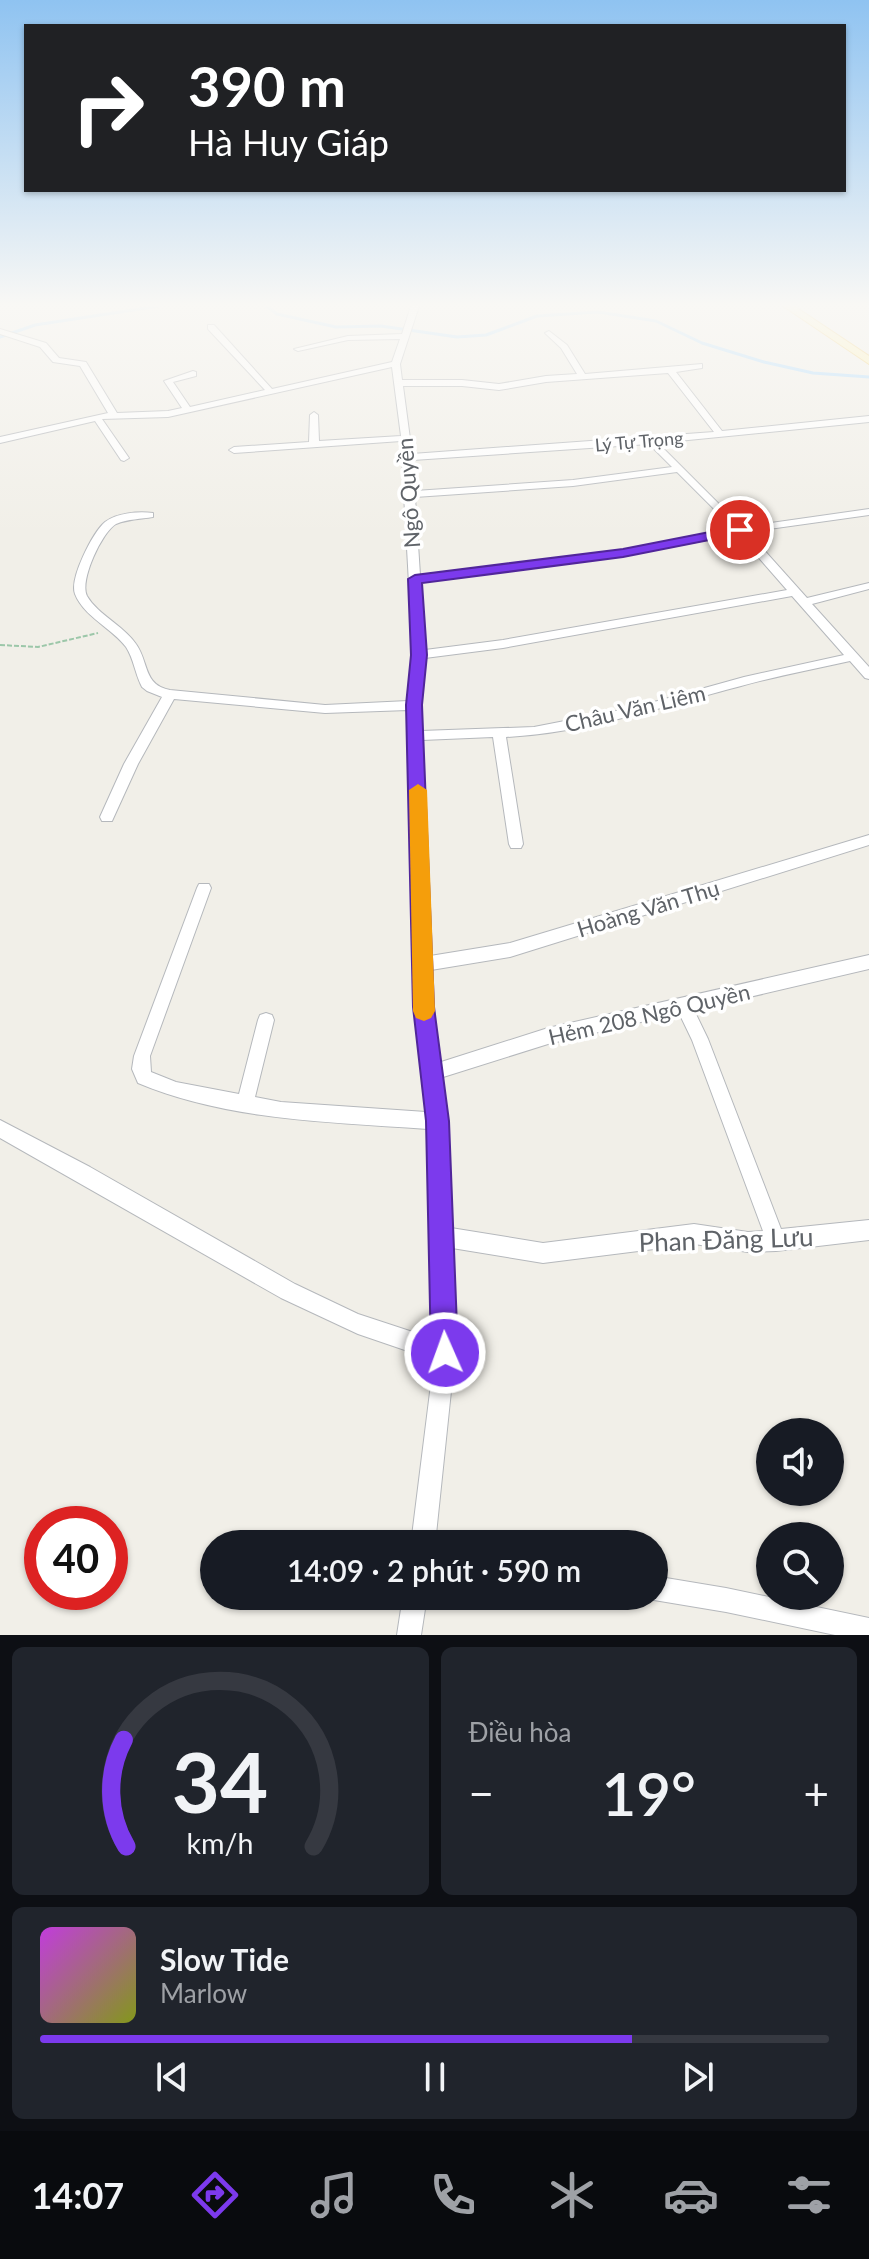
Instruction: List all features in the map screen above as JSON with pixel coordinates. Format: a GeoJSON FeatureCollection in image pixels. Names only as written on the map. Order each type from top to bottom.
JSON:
{"type":"FeatureCollection","features":[{"type":"Feature","properties":{"kind":"street"},"geometry":{"type":"LineString","coordinates":[[94,382],[114,415]]}},
{"type":"Feature","properties":{"kind":"street"},"geometry":{"type":"LineString","coordinates":[[169,382],[187,409]]}},
{"type":"Feature","properties":{"kind":"street"},"geometry":{"type":"LineString","coordinates":[[262,382],[270,391]]}},
{"type":"Feature","properties":{"kind":"street"},"geometry":{"type":"LineString","coordinates":[[0,440],[97,418],[156,415],[311,382]]}},
{"type":"Feature","properties":{"kind":"street"},"geometry":{"type":"LineString","coordinates":[[400,383],[462,383],[499,387],[534,382]]}},
{"type":"Feature","properties":{"kind":"street"},"geometry":{"type":"LineString","coordinates":[[680,382],[720,434]]}},
{"type":"Feature","properties":{"kind":"street","name":"Ngô Quyền"},"geometry":{"type":"LineString","coordinates":[[400,383],[408,457],[419,655],[414,705],[426,1033],[438,1121],[445,1353],[425,1530]]}},
{"type":"Feature","properties":{"kind":"street"},"geometry":{"type":"LineString","coordinates":[[314,415],[314,446]]}},
{"type":"Feature","properties":{"kind":"street"},"geometry":{"type":"LineString","coordinates":[[97,418],[124,458]]}},
{"type":"Feature","properties":{"kind":"street","name":"Lý Tự Trọng"},"geometry":{"type":"LineString","coordinates":[[408,457],[651,441],[869,419]]}},
{"type":"Feature","properties":{"kind":"street"},"geometry":{"type":"LineString","coordinates":[[234,450],[405,438]]}},
{"type":"Feature","properties":{"kind":"street"},"geometry":{"type":"LineString","coordinates":[[651,441],[740,530],[869,675]]}},
{"type":"Feature","properties":{"kind":"street"},"geometry":{"type":"LineString","coordinates":[[410,494],[573,483],[679,469]]}},
{"type":"Feature","properties":{"kind":"street"},"geometry":{"type":"LineString","coordinates":[[415,579],[602,556],[740,530],[869,512]]}},
{"type":"Feature","properties":{"kind":"street"},"geometry":{"type":"LineString","coordinates":[[149,515],[131,516],[108,525],[81,577],[79,591],[132,647],[146,685],[153,692],[325,709],[414,705]]}},
{"type":"Feature","properties":{"kind":"street"},"geometry":{"type":"LineString","coordinates":[[804,602],[869,586]]}},
{"type":"Feature","properties":{"kind":"street"},"geometry":{"type":"LineString","coordinates":[[419,655],[503,644],[794,592]]}},
{"type":"Feature","properties":{"kind":"street","name":"Châu Văn Liêm"},"geometry":{"type":"LineString","coordinates":[[416,736],[499,734],[636,711],[744,681],[852,657]]}},
{"type":"Feature","properties":{"kind":"street"},"geometry":{"type":"LineString","coordinates":[[107,817],[136,754],[170,694]]}},
{"type":"Feature","properties":{"kind":"street"},"geometry":{"type":"LineString","coordinates":[[499,734],[516,844]]}},
{"type":"Feature","properties":{"kind":"street","name":"Hoàng Văn Thụ"},"geometry":{"type":"LineString","coordinates":[[424,964],[510,950],[869,840]]}},
{"type":"Feature","properties":{"kind":"street"},"geometry":{"type":"LineString","coordinates":[[204,888],[142,1056],[144,1077],[151,1082],[281,1110],[438,1121]]}},
{"type":"Feature","properties":{"kind":"street","name":"Hẻm 208 Ngô Quyền"},"geometry":{"type":"LineString","coordinates":[[432,1073],[548,1036],[869,962]]}},
{"type":"Feature","properties":{"kind":"street"},"geometry":{"type":"LineString","coordinates":[[684,1007],[706,1053],[776,1241]]}},
{"type":"Feature","properties":{"kind":"street"},"geometry":{"type":"LineString","coordinates":[[245,1103],[266,1020]]}},
{"type":"Feature","properties":{"kind":"street"},"geometry":{"type":"LineString","coordinates":[[0,1129],[72,1166],[332,1313],[445,1353]]}},
{"type":"Feature","properties":{"kind":"street","name":"Phan Đăng Lưu"},"geometry":{"type":"LineString","coordinates":[[440,1236],[543,1253],[694,1234],[748,1242],[869,1230]]}},
{"type":"Feature","properties":{"kind":"street"},"geometry":{"type":"LineString","coordinates":[[668,1590],[869,1630]]}},
{"type":"Feature","properties":{"kind":"street"},"geometry":{"type":"LineString","coordinates":[[409,1635],[413,1610]]}},
{"type":"Feature","properties":{"kind":"path"},"geometry":{"type":"LineString","coordinates":[[0,645],[38,647],[116,629]]}},
{"type":"Feature","properties":{"kind":"slow traffic"},"geometry":{"type":"LineString","coordinates":[[418,790],[424,1011]]}},
{"type":"Feature","properties":{"kind":"route"},"geometry":{"type":"LineString","coordinates":[[445,1353],[438,1121],[426,1033],[420,916],[414,705],[419,655],[415,579],[623,553],[740,530]]}}]}
